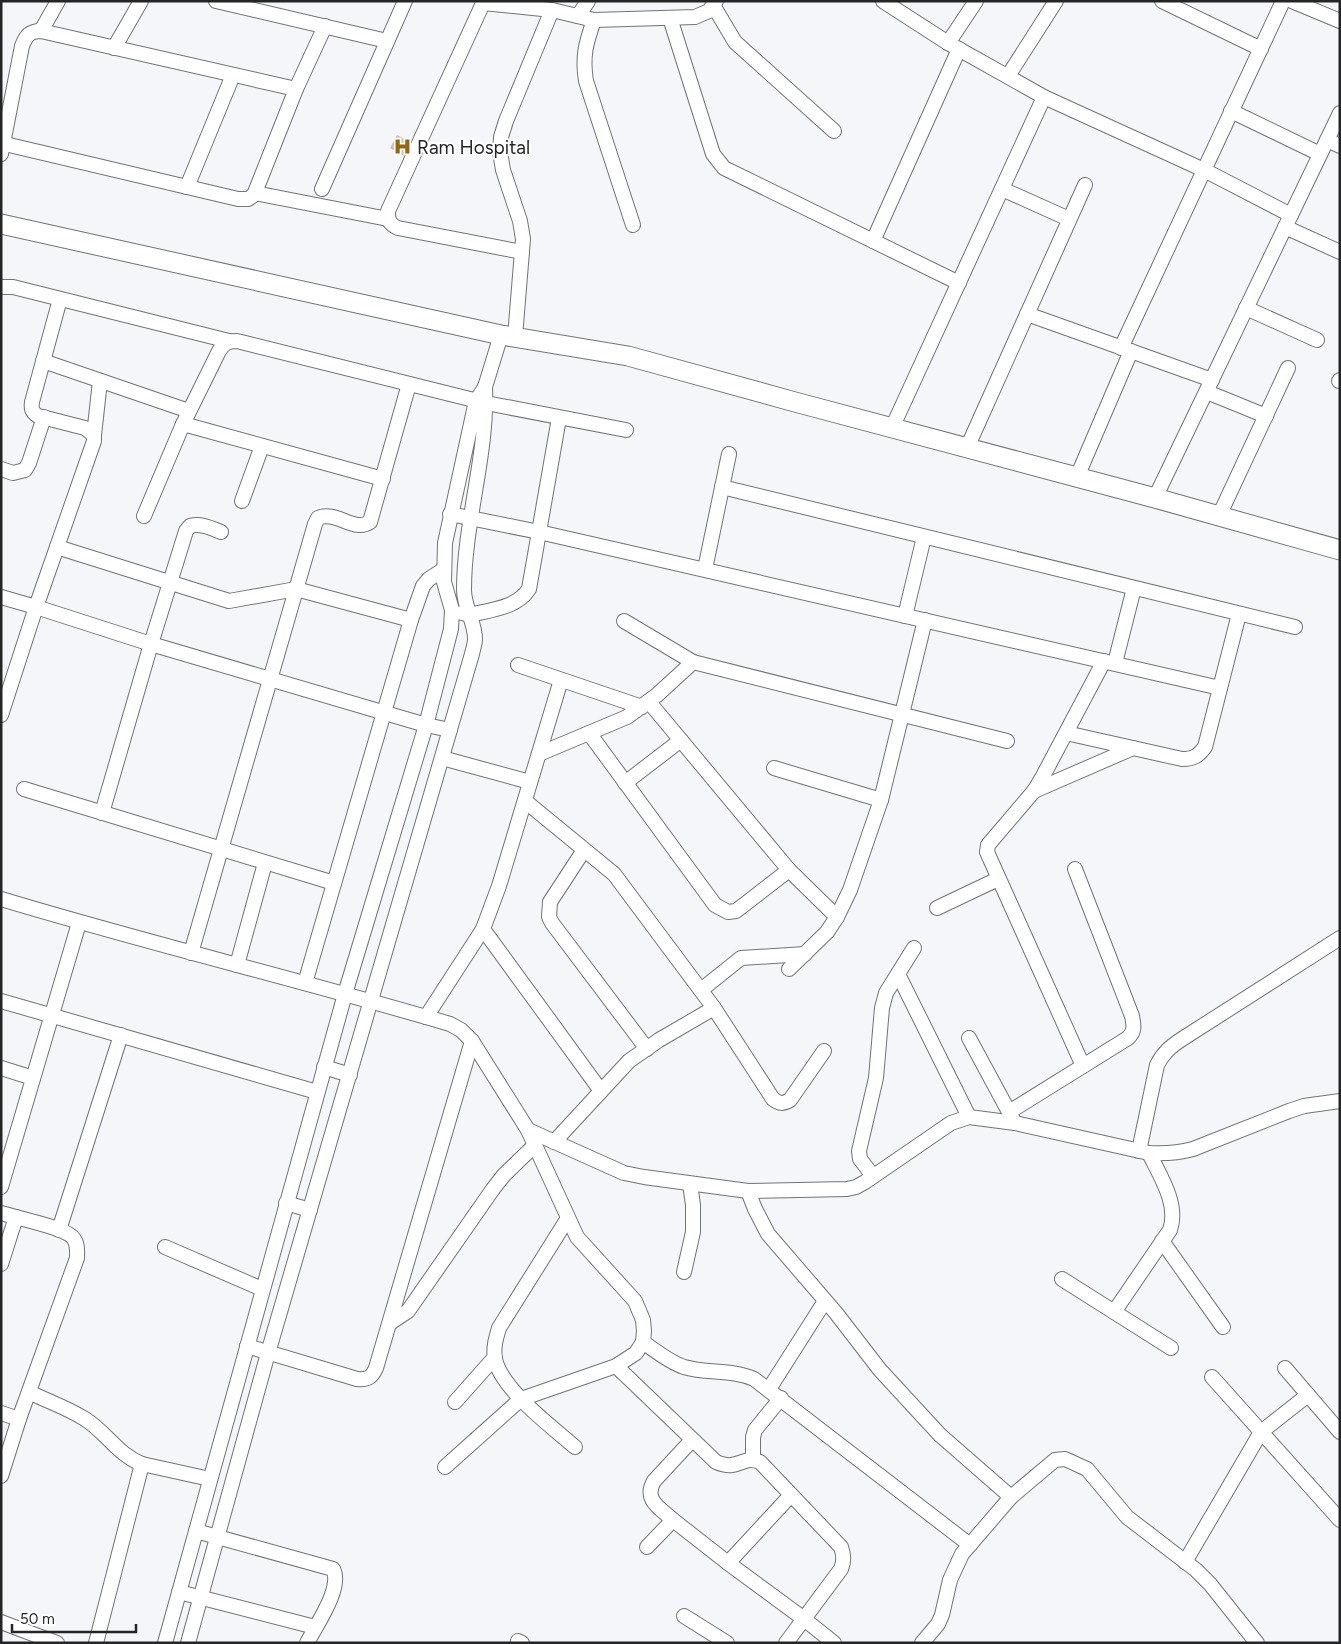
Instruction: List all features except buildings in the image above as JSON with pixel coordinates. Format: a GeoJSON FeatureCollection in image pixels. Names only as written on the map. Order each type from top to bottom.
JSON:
{"type":"FeatureCollection","features":[{"type":"Feature","properties":{"kind":"street"},"geometry":{"type":"LineString","coordinates":[[41,31],[58,1]]}},
{"type":"Feature","properties":{"kind":"street"},"geometry":{"type":"LineString","coordinates":[[114,48],[141,1]]}},
{"type":"Feature","properties":{"kind":"street"},"geometry":{"type":"LineString","coordinates":[[216,1],[387,42]]}},
{"type":"Feature","properties":{"kind":"street"},"geometry":{"type":"LineString","coordinates":[[322,189],[405,1]]}},
{"type":"Feature","properties":{"kind":"street"},"geometry":{"type":"LineString","coordinates":[[578,16],[588,1]]}},
{"type":"Feature","properties":{"kind":"street"},"geometry":{"type":"LineString","coordinates":[[873,241],[954,46],[976,1]]}},
{"type":"Feature","properties":{"kind":"street"},"geometry":{"type":"LineString","coordinates":[[1008,76],[1056,1]]}},
{"type":"Feature","properties":{"kind":"street"},"geometry":{"type":"LineString","coordinates":[[1162,1],[1261,49]]}},
{"type":"Feature","properties":{"kind":"street"},"geometry":{"type":"LineString","coordinates":[[1077,477],[1126,349],[1204,170],[1283,1]]}},
{"type":"Feature","properties":{"kind":"street"},"geometry":{"type":"LineString","coordinates":[[1292,1],[1340,21]]}},
{"type":"Feature","properties":{"kind":"street"},"geometry":{"type":"LineString","coordinates":[[522,252],[398,228],[391,225],[388,219],[388,211],[483,2],[552,10],[594,20],[695,17],[709,11],[715,3],[735,42],[834,131]]}},
{"type":"Feature","properties":{"kind":"street"},"geometry":{"type":"LineString","coordinates":[[884,2],[954,46],[1044,97],[1204,170],[1340,252]]}},
{"type":"Feature","properties":{"kind":"street"},"geometry":{"type":"LineString","coordinates":[[165,1643],[324,1067],[426,725],[451,629],[452,610],[446,592],[443,570],[450,514],[485,387],[494,361],[508,336],[522,252],[523,240],[520,221],[503,170],[500,152],[502,137],[506,122],[552,10]]}},
{"type":"Feature","properties":{"kind":"street"},"geometry":{"type":"LineString","coordinates":[[670,18],[713,154],[724,168],[959,283]]}},
{"type":"Feature","properties":{"kind":"street"},"geometry":{"type":"LineString","coordinates":[[594,20],[584,49],[583,65],[586,81],[634,224]]}},
{"type":"Feature","properties":{"kind":"street"},"geometry":{"type":"LineString","coordinates":[[296,89],[41,31],[33,31],[26,36],[22,46],[2,147],[187,187],[238,200],[248,199],[255,193],[296,89],[325,26]]}},
{"type":"Feature","properties":{"kind":"street"},"geometry":{"type":"LineString","coordinates":[[187,187],[233,75]]}},
{"type":"Feature","properties":{"kind":"street"},"geometry":{"type":"LineString","coordinates":[[892,428],[1044,97]]}},
{"type":"Feature","properties":{"kind":"street"},"geometry":{"type":"LineString","coordinates":[[1231,111],[1320,154]]}},
{"type":"Feature","properties":{"kind":"street"},"geometry":{"type":"LineString","coordinates":[[1155,498],[1340,113]]}},
{"type":"Feature","properties":{"kind":"street"},"geometry":{"type":"LineString","coordinates":[[1327,140],[1340,146]]}},
{"type":"Feature","properties":{"kind":"street"},"geometry":{"type":"LineString","coordinates":[[968,448],[1084,185]]}},
{"type":"Feature","properties":{"kind":"street"},"geometry":{"type":"LineString","coordinates":[[1002,189],[1069,219]]}},
{"type":"Feature","properties":{"kind":"street"},"geometry":{"type":"LineString","coordinates":[[255,193],[388,219]]}},
{"type":"Feature","properties":{"kind":"street"},"geometry":{"type":"LineString","coordinates":[[1,224],[508,336],[628,356],[1155,498],[1340,550]]}},
{"type":"Feature","properties":{"kind":"street"},"geometry":{"type":"LineString","coordinates":[[2,289],[13,287],[481,402],[626,430]]}},
{"type":"Feature","properties":{"kind":"street"},"geometry":{"type":"LineString","coordinates":[[60,299],[31,409],[34,413],[44,417],[85,428],[94,434]]}},
{"type":"Feature","properties":{"kind":"street"},"geometry":{"type":"LineString","coordinates":[[1246,308],[1317,340]]}},
{"type":"Feature","properties":{"kind":"street"},"geometry":{"type":"LineString","coordinates":[[1027,314],[1126,349],[1209,386],[1266,416]]}},
{"type":"Feature","properties":{"kind":"street"},"geometry":{"type":"LineString","coordinates":[[144,516],[189,411],[219,351],[229,341]]}},
{"type":"Feature","properties":{"kind":"street"},"geometry":{"type":"LineString","coordinates":[[43,361],[189,411]]}},
{"type":"Feature","properties":{"kind":"street"},"geometry":{"type":"LineString","coordinates":[[1219,516],[1288,368]]}},
{"type":"Feature","properties":{"kind":"street"},"geometry":{"type":"LineString","coordinates":[[1,716],[36,606],[94,441],[100,381]]}},
{"type":"Feature","properties":{"kind":"street"},"geometry":{"type":"LineString","coordinates":[[191,953],[315,524],[318,518],[328,515],[360,526],[366,526],[370,522],[374,515],[409,384]]}},
{"type":"Feature","properties":{"kind":"street"},"geometry":{"type":"LineString","coordinates":[[188,1643],[268,1353],[472,654],[475,639],[464,592],[469,519],[478,468],[481,402]]}},
{"type":"Feature","properties":{"kind":"street"},"geometry":{"type":"LineString","coordinates":[[1,469],[13,472],[25,470],[44,417]]}},
{"type":"Feature","properties":{"kind":"street"},"geometry":{"type":"LineString","coordinates":[[452,610],[470,615],[517,602],[525,596],[529,589],[558,418]]}},
{"type":"Feature","properties":{"kind":"street"},"geometry":{"type":"LineString","coordinates":[[183,424],[383,479]]}},
{"type":"Feature","properties":{"kind":"street"},"geometry":{"type":"LineString","coordinates":[[242,501],[262,446]]}},
{"type":"Feature","properties":{"kind":"street"},"geometry":{"type":"LineString","coordinates":[[705,570],[729,454]]}},
{"type":"Feature","properties":{"kind":"street"},"geometry":{"type":"LineString","coordinates":[[722,487],[1294,627]]}},
{"type":"Feature","properties":{"kind":"street"},"geometry":{"type":"LineString","coordinates":[[450,514],[539,532],[1220,688]]}},
{"type":"Feature","properties":{"kind":"street"},"geometry":{"type":"LineString","coordinates":[[102,813],[150,644],[186,532],[190,526],[196,524],[221,532]]}},
{"type":"Feature","properties":{"kind":"street"},"geometry":{"type":"LineString","coordinates":[[905,616],[924,537]]}},
{"type":"Feature","properties":{"kind":"street"},"geometry":{"type":"LineString","coordinates":[[57,547],[229,601],[296,589],[411,620]]}},
{"type":"Feature","properties":{"kind":"street"},"geometry":{"type":"LineString","coordinates":[[305,983],[411,620],[423,586],[429,579],[443,570]]}},
{"type":"Feature","properties":{"kind":"street"},"geometry":{"type":"LineString","coordinates":[[1083,1066],[986,852],[988,845],[1034,791],[1109,662],[1134,588]]}},
{"type":"Feature","properties":{"kind":"street"},"geometry":{"type":"LineString","coordinates":[[1,597],[36,606],[150,644],[426,725],[450,730]]}},
{"type":"Feature","properties":{"kind":"street"},"geometry":{"type":"LineString","coordinates":[[1066,733],[1182,759],[1191,759],[1199,756],[1205,747],[1239,614]]}},
{"type":"Feature","properties":{"kind":"street"},"geometry":{"type":"LineString","coordinates":[[789,969],[827,932],[837,917],[850,890],[881,800],[925,620]]}},
{"type":"Feature","properties":{"kind":"street"},"geometry":{"type":"LineString","coordinates":[[624,621],[693,662],[1007,741]]}},
{"type":"Feature","properties":{"kind":"street"},"geometry":{"type":"LineString","coordinates":[[538,754],[627,717],[645,704],[693,662]]}},
{"type":"Feature","properties":{"kind":"street"},"geometry":{"type":"LineString","coordinates":[[518,665],[561,680],[645,704],[681,740],[789,870],[837,917]]}},
{"type":"Feature","properties":{"kind":"street"},"geometry":{"type":"LineString","coordinates":[[426,1017],[483,929],[499,886],[561,680]]}},
{"type":"Feature","properties":{"kind":"street"},"geometry":{"type":"LineString","coordinates":[[589,733],[715,905],[722,910],[728,912],[736,911],[789,870]]}},
{"type":"Feature","properties":{"kind":"street"},"geometry":{"type":"LineString","coordinates":[[625,783],[681,740]]}},
{"type":"Feature","properties":{"kind":"street"},"geometry":{"type":"LineString","coordinates":[[1034,791],[1133,748]]}},
{"type":"Feature","properties":{"kind":"street"},"geometry":{"type":"LineString","coordinates":[[442,758],[530,782]]}},
{"type":"Feature","properties":{"kind":"street"},"geometry":{"type":"LineString","coordinates":[[774,768],[881,800]]}},
{"type":"Feature","properties":{"kind":"street"},"geometry":{"type":"LineString","coordinates":[[24,789],[334,883]]}},
{"type":"Feature","properties":{"kind":"street"},"geometry":{"type":"LineString","coordinates":[[525,801],[614,874],[625,887],[714,1008],[773,1099],[779,1103],[785,1103],[790,1100],[824,1051]]}},
{"type":"Feature","properties":{"kind":"street"},"geometry":{"type":"LineString","coordinates":[[584,850],[550,902],[549,917],[647,1049]]}},
{"type":"Feature","properties":{"kind":"street"},"geometry":{"type":"LineString","coordinates":[[237,965],[265,862]]}},
{"type":"Feature","properties":{"kind":"street"},"geometry":{"type":"LineString","coordinates":[[1012,1118],[1083,1066],[1128,1038],[1132,1034],[1134,1027],[1132,1016],[1075,869]]}},
{"type":"Feature","properties":{"kind":"street"},"geometry":{"type":"LineString","coordinates":[[937,908],[998,878]]}},
{"type":"Feature","properties":{"kind":"street"},"geometry":{"type":"LineString","coordinates":[[1,899],[79,923],[426,1017],[456,1027],[472,1041],[528,1130],[577,1237],[584,1247],[635,1301],[643,1320],[644,1331],[643,1342],[636,1354],[616,1366],[521,1399],[445,1467]]}},
{"type":"Feature","properties":{"kind":"street"},"geometry":{"type":"LineString","coordinates":[[1,1186],[8,1139],[34,1078],[79,923]]}},
{"type":"Feature","properties":{"kind":"street"},"geometry":{"type":"LineString","coordinates":[[483,929],[601,1091]]}},
{"type":"Feature","properties":{"kind":"street"},"geometry":{"type":"LineString","coordinates":[[1114,1312],[1170,1230],[1173,1213],[1171,1202],[1144,1152],[1157,1065],[1162,1055],[1182,1039],[1340,938]]}},
{"type":"Feature","properties":{"kind":"street"},"geometry":{"type":"LineString","coordinates":[[873,1176],[860,1159],[860,1143],[876,1078],[882,1008],[886,993],[914,948]]}},
{"type":"Feature","properties":{"kind":"street"},"geometry":{"type":"LineString","coordinates":[[701,990],[741,958],[805,954]]}},
{"type":"Feature","properties":{"kind":"street"},"geometry":{"type":"LineString","coordinates":[[898,974],[969,1117]]}},
{"type":"Feature","properties":{"kind":"street"},"geometry":{"type":"LineString","coordinates":[[1,1001],[317,1092]]}},
{"type":"Feature","properties":{"kind":"street"},"geometry":{"type":"LineString","coordinates":[[554,1142],[629,1061],[714,1008]]}},
{"type":"Feature","properties":{"kind":"street"},"geometry":{"type":"LineString","coordinates":[[59,1230],[121,1035]]}},
{"type":"Feature","properties":{"kind":"street"},"geometry":{"type":"LineString","coordinates":[[969,1038],[1012,1118]]}},
{"type":"Feature","properties":{"kind":"street"},"geometry":{"type":"LineString","coordinates":[[247,1346],[357,1379],[366,1380],[373,1375],[390,1323],[472,1041]]}},
{"type":"Feature","properties":{"kind":"street"},"geometry":{"type":"LineString","coordinates":[[324,1067],[350,1075]]}},
{"type":"Feature","properties":{"kind":"street"},"geometry":{"type":"LineString","coordinates":[[1,1068],[34,1078]]}},
{"type":"Feature","properties":{"kind":"street"},"geometry":{"type":"LineString","coordinates":[[528,1130],[624,1173],[644,1177],[748,1191],[847,1189],[856,1187],[951,1123],[969,1117],[1012,1118],[1144,1152],[1177,1154],[1304,1106],[1340,1101]]}},
{"type":"Feature","properties":{"kind":"street"},"geometry":{"type":"LineString","coordinates":[[390,1323],[408,1312],[493,1189],[504,1175],[535,1145]]}},
{"type":"Feature","properties":{"kind":"street"},"geometry":{"type":"LineString","coordinates":[[684,1272],[693,1232],[693,1205],[690,1184]]}},
{"type":"Feature","properties":{"kind":"street"},"geometry":{"type":"LineString","coordinates":[[748,1191],[768,1234],[880,1370],[940,1435],[1011,1497]]}},
{"type":"Feature","properties":{"kind":"street"},"geometry":{"type":"LineString","coordinates":[[286,1203],[310,1210]]}},
{"type":"Feature","properties":{"kind":"street"},"geometry":{"type":"LineString","coordinates":[[1,1213],[59,1230],[74,1237],[78,1245],[77,1258],[19,1419],[1,1476]]}},
{"type":"Feature","properties":{"kind":"street"},"geometry":{"type":"LineString","coordinates":[[1,1264],[16,1217]]}},
{"type":"Feature","properties":{"kind":"street"},"geometry":{"type":"LineString","coordinates":[[568,1218],[499,1328],[495,1342],[495,1357],[499,1370],[521,1399],[574,1447]]}},
{"type":"Feature","properties":{"kind":"street"},"geometry":{"type":"LineString","coordinates":[[1162,1241],[1223,1327]]}},
{"type":"Feature","properties":{"kind":"street"},"geometry":{"type":"LineString","coordinates":[[165,1247],[262,1289]]}},
{"type":"Feature","properties":{"kind":"street"},"geometry":{"type":"LineString","coordinates":[[267,1272],[290,1279]]}},
{"type":"Feature","properties":{"kind":"street"},"geometry":{"type":"LineString","coordinates":[[1062,1279],[1171,1348]]}},
{"type":"Feature","properties":{"kind":"street"},"geometry":{"type":"LineString","coordinates":[[770,1389],[825,1301]]}},
{"type":"Feature","properties":{"kind":"street"},"geometry":{"type":"LineString","coordinates":[[643,1342],[674,1363],[684,1367],[744,1374],[754,1379],[770,1389],[970,1545]]}},
{"type":"Feature","properties":{"kind":"street"},"geometry":{"type":"LineString","coordinates":[[455,1402],[495,1357]]}},
{"type":"Feature","properties":{"kind":"street"},"geometry":{"type":"LineString","coordinates":[[616,1366],[716,1462],[724,1465],[733,1465],[752,1459],[760,1462],[841,1547],[844,1562],[840,1569],[786,1643]]}},
{"type":"Feature","properties":{"kind":"street"},"geometry":{"type":"LineString","coordinates":[[1285,1368],[1340,1432]]}},
{"type":"Feature","properties":{"kind":"street"},"geometry":{"type":"LineString","coordinates":[[1212,1377],[1340,1520]]}},
{"type":"Feature","properties":{"kind":"street"},"geometry":{"type":"LineString","coordinates":[[29,1392],[84,1418],[124,1456],[142,1464],[210,1479]]}},
{"type":"Feature","properties":{"kind":"street"},"geometry":{"type":"LineString","coordinates":[[1184,1562],[1261,1432],[1308,1395]]}},
{"type":"Feature","properties":{"kind":"street"},"geometry":{"type":"LineString","coordinates":[[752,1459],[755,1430],[781,1398]]}},
{"type":"Feature","properties":{"kind":"street"},"geometry":{"type":"LineString","coordinates":[[1,1413],[19,1419]]}},
{"type":"Feature","properties":{"kind":"street"},"geometry":{"type":"LineString","coordinates":[[692,1440],[654,1480],[649,1493],[652,1501],[728,1563],[834,1643]]}},
{"type":"Feature","properties":{"kind":"street"},"geometry":{"type":"LineString","coordinates":[[922,1643],[940,1620],[945,1607],[950,1580],[962,1554],[1011,1497],[1055,1460],[1065,1458],[1087,1469],[1132,1522],[1210,1584],[1257,1643]]}},
{"type":"Feature","properties":{"kind":"street"},"geometry":{"type":"LineString","coordinates":[[96,1643],[142,1464]]}},
{"type":"Feature","properties":{"kind":"street"},"geometry":{"type":"LineString","coordinates":[[728,1563],[792,1495]]}},
{"type":"Feature","properties":{"kind":"street"},"geometry":{"type":"LineString","coordinates":[[647,1547],[673,1520]]}},
{"type":"Feature","properties":{"kind":"street"},"geometry":{"type":"LineString","coordinates":[[196,1531],[333,1569],[336,1574],[334,1592],[307,1643]]}},
{"type":"Feature","properties":{"kind":"street"},"geometry":{"type":"LineString","coordinates":[[179,1592],[315,1627]]}},
{"type":"Feature","properties":{"kind":"street"},"geometry":{"type":"LineString","coordinates":[[684,1616],[727,1643]]}},
{"type":"Feature","properties":{"kind":"street"},"geometry":{"type":"LineString","coordinates":[[1,1622],[57,1643]]}},
{"type":"Feature","properties":{"kind":"place","name":"Ram Hospital"},"geometry":{"type":"Point","coordinates":[403,147]}}]}
